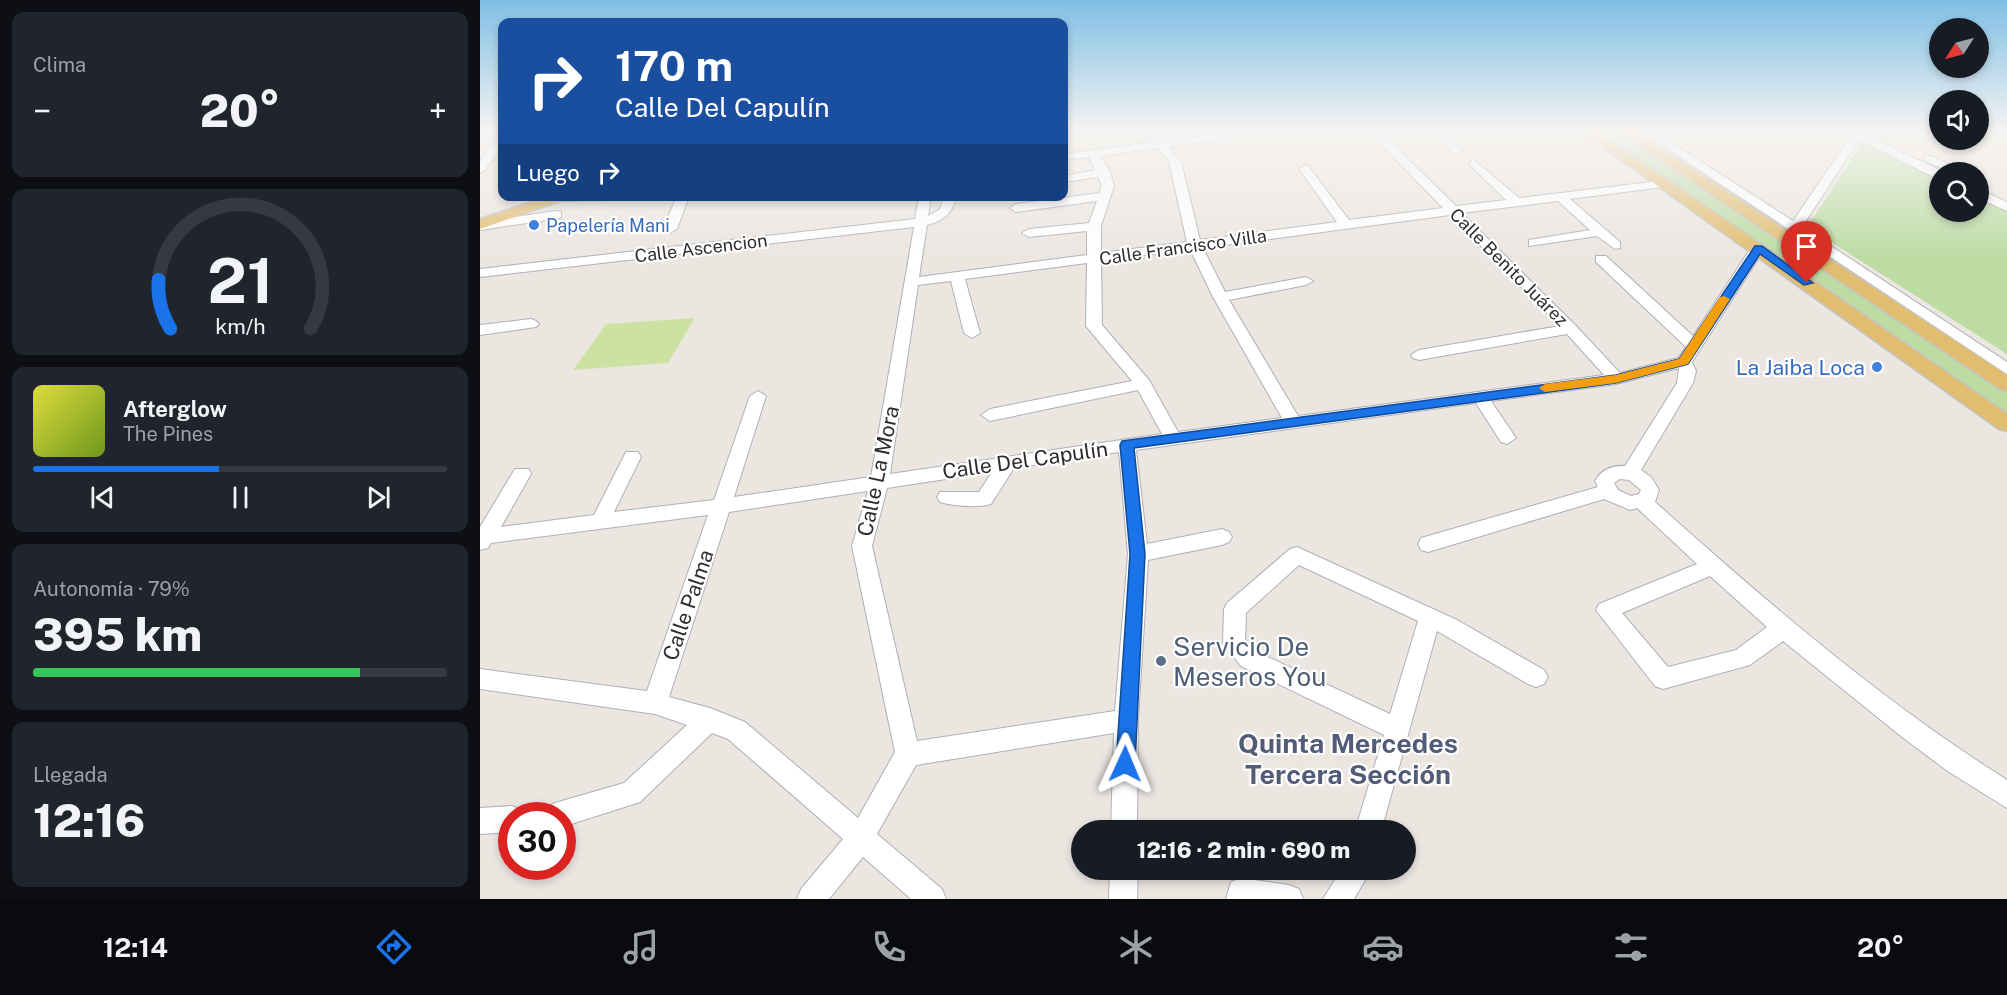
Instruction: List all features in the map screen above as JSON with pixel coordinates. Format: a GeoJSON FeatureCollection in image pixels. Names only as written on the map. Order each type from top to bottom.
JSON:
{"type":"FeatureCollection","features":[{"type":"Feature","properties":{"kind":"main road"},"geometry":{"type":"LineString","coordinates":[[1651,174],[2007,423]]}},
{"type":"Feature","properties":{"kind":"main road"},"geometry":{"type":"LineString","coordinates":[[1690,174],[2007,384]]}},
{"type":"Feature","properties":{"kind":"main road"},"geometry":{"type":"LineString","coordinates":[[1733,188],[1754,216]]}},
{"type":"Feature","properties":{"kind":"main road"},"geometry":{"type":"LineString","coordinates":[[480,225],[560,208]]}},
{"type":"Feature","properties":{"kind":"main road"},"geometry":{"type":"LineString","coordinates":[[1877,299],[2007,369]]}},
{"type":"Feature","properties":{"kind":"street"},"geometry":{"type":"LineString","coordinates":[[1101,174],[1106,185],[1094,226],[1094,326],[1143,384],[1173,439]]}},
{"type":"Feature","properties":{"kind":"street"},"geometry":{"type":"LineString","coordinates":[[1178,174],[1194,244],[1220,297],[1293,423]]}},
{"type":"Feature","properties":{"kind":"street"},"geometry":{"type":"LineString","coordinates":[[1309,174],[1346,225]]}},
{"type":"Feature","properties":{"kind":"street","name":"Calle Benito Juárez"},"geometry":{"type":"LineString","coordinates":[[1416,174],[1571,329],[1616,379]]}},
{"type":"Feature","properties":{"kind":"street"},"geometry":{"type":"LineString","coordinates":[[1486,174],[1518,204]]}},
{"type":"Feature","properties":{"kind":"street"},"geometry":{"type":"LineString","coordinates":[[1711,174],[2007,369]]}},
{"type":"Feature","properties":{"kind":"street"},"geometry":{"type":"LineString","coordinates":[[1795,228],[1829,174]]}},
{"type":"Feature","properties":{"kind":"street"},"geometry":{"type":"LineString","coordinates":[[1068,180],[1106,185]]}},
{"type":"Feature","properties":{"kind":"street","name":"Calle Francisco Villa"},"geometry":{"type":"LineString","coordinates":[[911,282],[957,275],[1057,247],[1095,259],[1664,183]]}},
{"type":"Feature","properties":{"kind":"street"},"geometry":{"type":"LineString","coordinates":[[1068,190],[1106,185]]}},
{"type":"Feature","properties":{"kind":"street"},"geometry":{"type":"LineString","coordinates":[[1068,195],[1106,185]]}},
{"type":"Feature","properties":{"kind":"street"},"geometry":{"type":"LineString","coordinates":[[1989,186],[2007,195]]}},
{"type":"Feature","properties":{"kind":"street"},"geometry":{"type":"LineString","coordinates":[[1562,198],[1615,245]]}},
{"type":"Feature","properties":{"kind":"street"},"geometry":{"type":"LineString","coordinates":[[1989,198],[2007,207]]}},
{"type":"Feature","properties":{"kind":"street"},"geometry":{"type":"LineString","coordinates":[[560,208],[596,201]]}},
{"type":"Feature","properties":{"kind":"street"},"geometry":{"type":"LineString","coordinates":[[670,229],[681,201]]}},
{"type":"Feature","properties":{"kind":"street","name":"Calle La Mora"},"geometry":{"type":"LineString","coordinates":[[908,754],[862,546],[880,480],[924,201]]}},
{"type":"Feature","properties":{"kind":"street"},"geometry":{"type":"LineString","coordinates":[[922,222],[943,215],[948,209],[949,201]]}},
{"type":"Feature","properties":{"kind":"street"},"geometry":{"type":"LineString","coordinates":[[1016,208],[1043,201]]}},
{"type":"Feature","properties":{"kind":"street","name":"Calle Ascencion"},"geometry":{"type":"LineString","coordinates":[[480,273],[922,222]]}},
{"type":"Feature","properties":{"kind":"street"},"geometry":{"type":"LineString","coordinates":[[1029,232],[1057,247],[1094,226]]}},
{"type":"Feature","properties":{"kind":"street"},"geometry":{"type":"LineString","coordinates":[[1534,243],[1599,232]]}},
{"type":"Feature","properties":{"kind":"street"},"geometry":{"type":"LineString","coordinates":[[1630,473],[1685,382],[1688,371],[1684,362],[1693,345],[1758,248]]}},
{"type":"Feature","properties":{"kind":"street"},"geometry":{"type":"LineString","coordinates":[[1601,259],[1693,345]]}},
{"type":"Feature","properties":{"kind":"street"},"geometry":{"type":"LineString","coordinates":[[957,275],[972,333]]}},
{"type":"Feature","properties":{"kind":"street"},"geometry":{"type":"LineString","coordinates":[[1220,297],[1306,281]]}},
{"type":"Feature","properties":{"kind":"street"},"geometry":{"type":"LineString","coordinates":[[480,330],[531,324]]}},
{"type":"Feature","properties":{"kind":"street"},"geometry":{"type":"LineString","coordinates":[[1419,355],[1571,329]]}},
{"type":"Feature","properties":{"kind":"street","name":"Calle Del Capulín"},"geometry":{"type":"LineString","coordinates":[[482,539],[601,520],[721,506],[880,480],[1127,445],[1616,379],[1684,362]]}},
{"type":"Feature","properties":{"kind":"street"},"geometry":{"type":"LineString","coordinates":[[990,414],[1143,384]]}},
{"type":"Feature","properties":{"kind":"street","name":"Calle Palma"},"geometry":{"type":"LineString","coordinates":[[655,703],[758,396]]}},
{"type":"Feature","properties":{"kind":"street"},"geometry":{"type":"LineString","coordinates":[[1480,397],[1507,438]]}},
{"type":"Feature","properties":{"kind":"street"},"geometry":{"type":"LineString","coordinates":[[1124,820],[1126,720],[1138,554],[1127,445]]}},
{"type":"Feature","properties":{"kind":"street"},"geometry":{"type":"LineString","coordinates":[[601,520],[632,457]]}},
{"type":"Feature","properties":{"kind":"street"},"geometry":{"type":"LineString","coordinates":[[947,497],[984,499],[1008,463]]}},
{"type":"Feature","properties":{"kind":"street"},"geometry":{"type":"LineString","coordinates":[[1630,473],[1647,485],[1650,495],[1642,502],[1623,502],[1607,491],[1604,481],[1610,474],[1630,473]]}},
{"type":"Feature","properties":{"kind":"street"},"geometry":{"type":"LineString","coordinates":[[482,539],[522,474]]}},
{"type":"Feature","properties":{"kind":"street"},"geometry":{"type":"LineString","coordinates":[[1428,544],[1607,491]]}},
{"type":"Feature","properties":{"kind":"street"},"geometry":{"type":"LineString","coordinates":[[1642,502],[1782,629],[1951,760],[2007,795]]}},
{"type":"Feature","properties":{"kind":"street"},"geometry":{"type":"LineString","coordinates":[[1138,554],[1222,537]]}},
{"type":"Feature","properties":{"kind":"street"},"geometry":{"type":"LineString","coordinates":[[1396,729],[1249,659],[1234,643],[1235,609],[1297,555],[1505,656],[1536,677]]}},
{"type":"Feature","properties":{"kind":"street"},"geometry":{"type":"LineString","coordinates":[[1712,566],[1607,610],[1663,679],[1742,658],[1782,629]]}},
{"type":"Feature","properties":{"kind":"street"},"geometry":{"type":"LineString","coordinates":[[1371,820],[1430,618]]}},
{"type":"Feature","properties":{"kind":"street"},"geometry":{"type":"LineString","coordinates":[[480,679],[655,703],[710,719],[736,730],[932,899]]}},
{"type":"Feature","properties":{"kind":"street"},"geometry":{"type":"LineString","coordinates":[[576,810],[631,793],[710,719]]}},
{"type":"Feature","properties":{"kind":"street"},"geometry":{"type":"LineString","coordinates":[[811,899],[860,839],[908,754],[1126,720]]}},
{"type":"Feature","properties":{"kind":"street"},"geometry":{"type":"LineString","coordinates":[[480,821],[498,820]]}},
{"type":"Feature","properties":{"kind":"street"},"geometry":{"type":"LineString","coordinates":[[1124,880],[1124,899]]}},
{"type":"Feature","properties":{"kind":"street"},"geometry":{"type":"LineString","coordinates":[[1337,899],[1350,880]]}},
{"type":"Feature","properties":{"kind":"street"},"geometry":{"type":"LineString","coordinates":[[1240,899],[1241,892],[1289,899]]}},
{"type":"Feature","properties":{"kind":"green space"},"geometry":{"type":"Polygon","coordinates":[[[1658,174],[1683,174],[2007,390],[2007,415],[1658,174]]]}},
{"type":"Feature","properties":{"kind":"green space"},"geometry":{"type":"Polygon","coordinates":[[[1842,174],[1929,174],[1929,222],[1989,222],[1989,201],[2007,209],[2007,354],[1814,231],[1809,224],[1842,174]]]}},
{"type":"Feature","properties":{"kind":"green space"},"geometry":{"type":"Polygon","coordinates":[[[695,318],[668,363],[573,370],[606,324],[695,318]]]}},
{"type":"Feature","properties":{"kind":"slow traffic"},"geometry":{"type":"LineString","coordinates":[[1545,388],[1616,379],[1684,362],[1724,299]]}},
{"type":"Feature","properties":{"kind":"place","name":"Papelería Mani"},"geometry":{"type":"Point","coordinates":[534,225]}},
{"type":"Feature","properties":{"kind":"place","name":"La Jaiba Loca"},"geometry":{"type":"Point","coordinates":[1877,367]}},
{"type":"Feature","properties":{"kind":"place","name":"Servicio De Meseros You"},"geometry":{"type":"Point","coordinates":[1161,661]}},
{"type":"Feature","properties":{"kind":"district","name":"Quinta Mercedes Tercera Sección"},"geometry":{"type":"Point","coordinates":[1348,758]}},
{"type":"Feature","properties":{"kind":"route"},"geometry":{"type":"LineString","coordinates":[[1125,764],[1138,554],[1127,445],[1616,379],[1684,362],[1758,248],[1807,283]]}}]}
